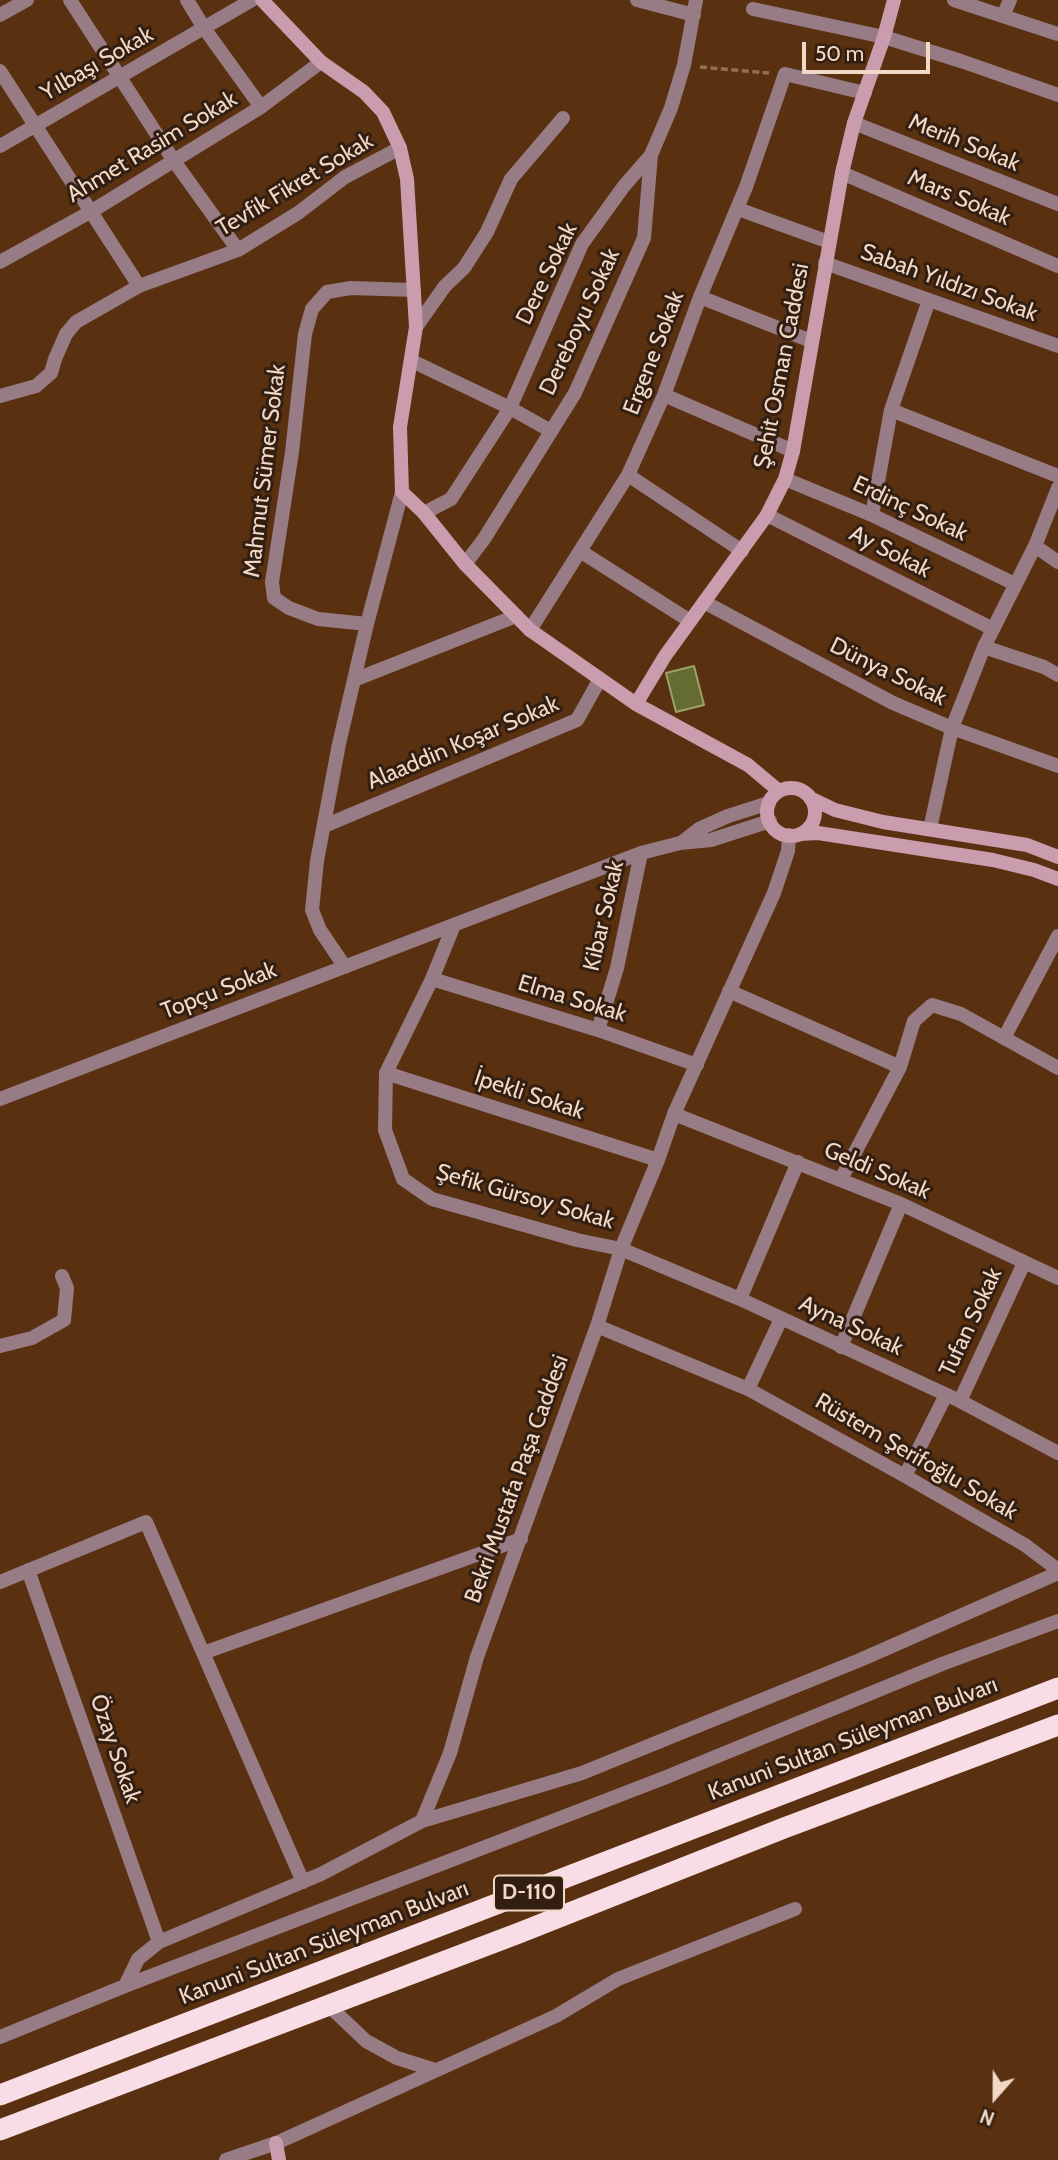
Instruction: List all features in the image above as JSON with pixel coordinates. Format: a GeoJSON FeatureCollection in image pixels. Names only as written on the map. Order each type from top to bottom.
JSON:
{"type":"FeatureCollection","features":[{"type":"Feature","properties":{"kind":"highway","name":"Kanuni Sultan Süleyman Bulvarı"},"geometry":{"type":"LineString","coordinates":[[0,2095],[1058,1688]]}},
{"type":"Feature","properties":{"kind":"highway","name":"D-110"},"geometry":{"type":"LineString","coordinates":[[0,2130],[1058,1725]]}},
{"type":"Feature","properties":{"kind":"street"},"geometry":{"type":"LineString","coordinates":[[0,15],[27,0]]}},
{"type":"Feature","properties":{"kind":"street"},"geometry":{"type":"LineString","coordinates":[[70,0],[174,161],[238,250]]}},
{"type":"Feature","properties":{"kind":"street"},"geometry":{"type":"LineString","coordinates":[[187,0],[261,107]]}},
{"type":"Feature","properties":{"kind":"street","name":"Yılbaşı Sokak"},"geometry":{"type":"LineString","coordinates":[[0,146],[252,0]]}},
{"type":"Feature","properties":{"kind":"street"},"geometry":{"type":"LineString","coordinates":[[262,0],[321,62],[364,92],[383,111],[400,149],[407,179],[416,327],[400,427],[402,492],[339,744],[312,910],[320,930],[345,967]]}},
{"type":"Feature","properties":{"kind":"street"},"geometry":{"type":"LineString","coordinates":[[637,0],[695,8]]}},
{"type":"Feature","properties":{"kind":"street","name":"Şehit Osman Caddesi"},"geometry":{"type":"LineString","coordinates":[[636,704],[665,656],[768,514],[785,479],[793,452],[842,173],[854,123],[894,0]]}},
{"type":"Feature","properties":{"kind":"street"},"geometry":{"type":"LineString","coordinates":[[954,0],[1058,34]]}},
{"type":"Feature","properties":{"kind":"street"},"geometry":{"type":"LineString","coordinates":[[1003,16],[1010,0]]}},
{"type":"Feature","properties":{"kind":"street","name":"Dere Sokak"},"geometry":{"type":"LineString","coordinates":[[425,513],[452,499],[510,408],[582,244],[624,186],[651,155],[671,108],[684,65],[695,8]]}},
{"type":"Feature","properties":{"kind":"street"},"geometry":{"type":"LineString","coordinates":[[753,9],[884,37],[1058,95]]}},
{"type":"Feature","properties":{"kind":"street","name":"Ahmet Rasim Sokak"},"geometry":{"type":"LineString","coordinates":[[0,262],[92,211],[261,107],[321,62]]}},
{"type":"Feature","properties":{"kind":"street"},"geometry":{"type":"LineString","coordinates":[[0,71],[139,286]]}},
{"type":"Feature","properties":{"kind":"street"},"geometry":{"type":"LineString","coordinates":[[785,74],[865,93]]}},
{"type":"Feature","properties":{"kind":"street","name":"Ergene Sokak"},"geometry":{"type":"LineString","coordinates":[[530,630],[628,475],[664,395],[700,297],[738,209],[785,74]]}},
{"type":"Feature","properties":{"kind":"street"},"geometry":{"type":"LineString","coordinates":[[416,327],[446,286],[464,268],[487,232],[511,179],[563,118]]}},
{"type":"Feature","properties":{"kind":"street","name":"Merih Sokak"},"geometry":{"type":"LineString","coordinates":[[854,123],[1058,204]]}},
{"type":"Feature","properties":{"kind":"street","name":"Tevfik Fikret Sokak"},"geometry":{"type":"LineString","coordinates":[[0,396],[36,386],[51,373],[66,334],[76,322],[139,286],[238,250],[298,213],[345,177],[400,149]]}},
{"type":"Feature","properties":{"kind":"street","name":"Dereboyu Sokak"},"geometry":{"type":"LineString","coordinates":[[465,564],[484,539],[575,393],[644,238],[651,155]]}},
{"type":"Feature","properties":{"kind":"street","name":"Mars Sokak"},"geometry":{"type":"LineString","coordinates":[[842,173],[1058,266]]}},
{"type":"Feature","properties":{"kind":"street"},"geometry":{"type":"LineString","coordinates":[[738,209],[829,242]]}},
{"type":"Feature","properties":{"kind":"street","name":"Sabah Yıldızı Sokak"},"geometry":{"type":"LineString","coordinates":[[825,263],[1058,346]]}},
{"type":"Feature","properties":{"kind":"street","name":"Mahmut Sümer Sokak"},"geometry":{"type":"LineString","coordinates":[[367,624],[318,619],[289,608],[274,598],[272,582],[292,452],[305,334],[312,309],[327,292],[351,288],[414,290]]}},
{"type":"Feature","properties":{"kind":"street"},"geometry":{"type":"LineString","coordinates":[[700,297],[811,341]]}},
{"type":"Feature","properties":{"kind":"street"},"geometry":{"type":"LineString","coordinates":[[872,515],[891,410],[929,300]]}},
{"type":"Feature","properties":{"kind":"street"},"geometry":{"type":"LineString","coordinates":[[412,361],[510,408],[551,431]]}},
{"type":"Feature","properties":{"kind":"street"},"geometry":{"type":"LineString","coordinates":[[664,395],[793,452]]}},
{"type":"Feature","properties":{"kind":"street"},"geometry":{"type":"LineString","coordinates":[[891,410],[1058,476]]}},
{"type":"Feature","properties":{"kind":"street"},"geometry":{"type":"LineString","coordinates":[[628,475],[742,551]]}},
{"type":"Feature","properties":{"kind":"street","name":"Erdinç Sokak"},"geometry":{"type":"LineString","coordinates":[[785,479],[872,515],[1015,584]]}},
{"type":"Feature","properties":{"kind":"street"},"geometry":{"type":"LineString","coordinates":[[402,492],[425,513],[465,564],[530,630],[636,704],[748,765],[779,791]]}},
{"type":"Feature","properties":{"kind":"street"},"geometry":{"type":"LineString","coordinates":[[930,830],[952,728],[984,647],[1057,497]]}},
{"type":"Feature","properties":{"kind":"street","name":"Ay Sokak"},"geometry":{"type":"LineString","coordinates":[[768,514],[993,629]]}},
{"type":"Feature","properties":{"kind":"street"},"geometry":{"type":"LineString","coordinates":[[1035,546],[1058,562]]}},
{"type":"Feature","properties":{"kind":"street"},"geometry":{"type":"LineString","coordinates":[[580,551],[690,621]]}},
{"type":"Feature","properties":{"kind":"street","name":"Dünya Sokak"},"geometry":{"type":"LineString","coordinates":[[704,602],[893,703],[952,728],[1058,766]]}},
{"type":"Feature","properties":{"kind":"street"},"geometry":{"type":"LineString","coordinates":[[354,680],[516,616]]}},
{"type":"Feature","properties":{"kind":"street"},"geometry":{"type":"LineString","coordinates":[[984,647],[1044,667],[1058,675]]}},
{"type":"Feature","properties":{"kind":"street","name":"Alaaddin Koşar Sokak"},"geometry":{"type":"LineString","coordinates":[[324,826],[577,720],[600,680]]}},
{"type":"Feature","properties":{"kind":"street"},"geometry":{"type":"LineString","coordinates":[[1058,857],[1027,845],[883,822],[835,810],[795,788],[779,791],[769,803],[770,821],[777,831],[794,835],[818,833],[993,860],[1058,879]]}},
{"type":"Feature","properties":{"kind":"street"},"geometry":{"type":"LineString","coordinates":[[794,835],[806,830],[815,817],[810,797]]}},
{"type":"Feature","properties":{"kind":"street","name":"Topçu Sokak"},"geometry":{"type":"LineString","coordinates":[[680,844],[699,829],[769,803]]}},
{"type":"Feature","properties":{"kind":"street","name":"Topçu Sokak"},"geometry":{"type":"LineString","coordinates":[[0,1099],[641,853],[680,844],[711,841],[770,821]]}},
{"type":"Feature","properties":{"kind":"street","name":"Bekri Mustafa Paşa Caddesi"},"geometry":{"type":"LineString","coordinates":[[422,1821],[450,1753],[477,1657],[597,1326],[621,1249],[674,1114],[774,892],[794,835]]}},
{"type":"Feature","properties":{"kind":"street","name":"Kibar Sokak"},"geometry":{"type":"LineString","coordinates":[[598,1030],[617,968],[641,853]]}},
{"type":"Feature","properties":{"kind":"street"},"geometry":{"type":"LineString","coordinates":[[386,1073],[432,979],[454,925]]}},
{"type":"Feature","properties":{"kind":"street"},"geometry":{"type":"LineString","coordinates":[[1004,1038],[1058,936]]}},
{"type":"Feature","properties":{"kind":"street","name":"Elma Sokak"},"geometry":{"type":"LineString","coordinates":[[432,979],[598,1030],[697,1065]]}},
{"type":"Feature","properties":{"kind":"street"},"geometry":{"type":"LineString","coordinates":[[729,991],[900,1066]]}},
{"type":"Feature","properties":{"kind":"street"},"geometry":{"type":"LineString","coordinates":[[842,1179],[900,1066],[914,1020],[932,1005],[961,1014],[1058,1068]]}},
{"type":"Feature","properties":{"kind":"street","name":"İpekli Sokak"},"geometry":{"type":"LineString","coordinates":[[386,1073],[658,1160]]}},
{"type":"Feature","properties":{"kind":"street","name":"Şefik Gürsoy Sokak"},"geometry":{"type":"LineString","coordinates":[[386,1073],[385,1130],[404,1178],[432,1199],[577,1240],[621,1249]]}},
{"type":"Feature","properties":{"kind":"street","name":"Geldi Sokak"},"geometry":{"type":"LineString","coordinates":[[674,1114],[901,1204],[1058,1278]]}},
{"type":"Feature","properties":{"kind":"street"},"geometry":{"type":"LineString","coordinates":[[740,1299],[798,1162]]}},
{"type":"Feature","properties":{"kind":"street"},"geometry":{"type":"LineString","coordinates":[[841,1347],[901,1204]]}},
{"type":"Feature","properties":{"kind":"street","name":"Ayna Sokak"},"geometry":{"type":"LineString","coordinates":[[621,1249],[740,1299],[953,1398],[1058,1453]]}},
{"type":"Feature","properties":{"kind":"street","name":"Tufan Sokak"},"geometry":{"type":"LineString","coordinates":[[905,1476],[953,1398],[1024,1263]]}},
{"type":"Feature","properties":{"kind":"street"},"geometry":{"type":"LineString","coordinates":[[0,1346],[32,1338],[64,1320],[67,1289],[62,1276]]}},
{"type":"Feature","properties":{"kind":"street"},"geometry":{"type":"LineString","coordinates":[[748,1389],[781,1319]]}},
{"type":"Feature","properties":{"kind":"street","name":"Rüstem Şerifoğlu Sokak"},"geometry":{"type":"LineString","coordinates":[[597,1326],[748,1389],[1025,1545],[1058,1572]]}},
{"type":"Feature","properties":{"kind":"street"},"geometry":{"type":"LineString","coordinates":[[0,1582],[146,1522],[303,1882]]}},
{"type":"Feature","properties":{"kind":"street"},"geometry":{"type":"LineString","coordinates":[[203,1653],[521,1539]]}},
{"type":"Feature","properties":{"kind":"street","name":"Özay Sokak"},"geometry":{"type":"LineString","coordinates":[[28,1570],[159,1942]]}},
{"type":"Feature","properties":{"kind":"street"},"geometry":{"type":"LineString","coordinates":[[125,1986],[138,1959],[159,1942],[303,1882],[422,1821],[582,1773],[860,1660],[1058,1572]]}},
{"type":"Feature","properties":{"kind":"street"},"geometry":{"type":"LineString","coordinates":[[0,2037],[125,1986],[530,1831],[942,1664],[1058,1621]]}},
{"type":"Feature","properties":{"kind":"street"},"geometry":{"type":"LineString","coordinates":[[226,2160],[276,2143],[556,2015],[618,1979],[794,1909]]}},
{"type":"Feature","properties":{"kind":"street"},"geometry":{"type":"LineString","coordinates":[[328,2005],[366,2040],[397,2058],[435,2070]]}},
{"type":"Feature","properties":{"kind":"street"},"geometry":{"type":"LineString","coordinates":[[276,2143],[279,2160]]}},
{"type":"Feature","properties":{"kind":"path"},"geometry":{"type":"LineString","coordinates":[[684,65],[785,74]]}},
{"type":"Feature","properties":{"kind":"building"},"geometry":{"type":"Polygon","coordinates":[[[694,666],[704,705],[676,712],[666,673],[694,666]]]}}]}
